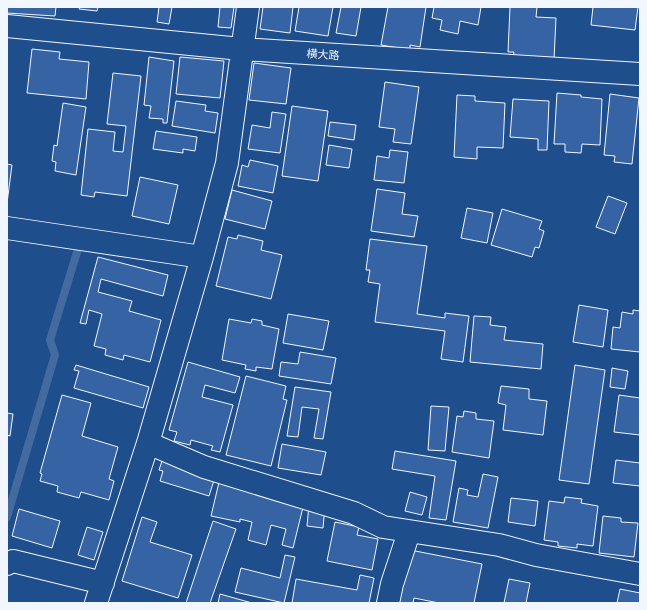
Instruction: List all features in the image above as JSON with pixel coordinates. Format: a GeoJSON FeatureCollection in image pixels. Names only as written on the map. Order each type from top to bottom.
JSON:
{"type":"FeatureCollection","features":[{"type":"Feature","properties":{"kind":"street"},"geometry":{"type":"LineString","coordinates":[[7,564],[13,561],[99,593],[148,443],[202,257],[227,163],[248,7]]}},
{"type":"Feature","properties":{"kind":"street","name":"横大路"},"geometry":{"type":"LineString","coordinates":[[7,26],[242,49],[640,74]]}},
{"type":"Feature","properties":{"kind":"street"},"geometry":{"type":"LineString","coordinates":[[7,228],[202,257]]}},
{"type":"Feature","properties":{"kind":"street"},"geometry":{"type":"LineString","coordinates":[[148,443],[204,467],[354,513],[383,527],[499,545],[536,554],[640,574]]}},
{"type":"Feature","properties":{"kind":"street"},"geometry":{"type":"LineString","coordinates":[[388,603],[392,584],[410,532]]}},
{"type":"Feature","properties":{"kind":"building"},"geometry":{"type":"Polygon","coordinates":[[[7,7],[56,7],[55,16],[7,13],[7,7]]]}},
{"type":"Feature","properties":{"kind":"building"},"geometry":{"type":"Polygon","coordinates":[[[80,7],[98,7],[97,11],[79,9],[80,7]]]}},
{"type":"Feature","properties":{"kind":"building"},"geometry":{"type":"Polygon","coordinates":[[[159,7],[172,7],[169,24],[157,22],[159,7]]]}},
{"type":"Feature","properties":{"kind":"building"},"geometry":{"type":"Polygon","coordinates":[[[220,7],[234,7],[231,28],[218,27],[220,7]]]}},
{"type":"Feature","properties":{"kind":"building"},"geometry":{"type":"Polygon","coordinates":[[[263,7],[293,7],[290,33],[260,29],[263,7]]]}},
{"type":"Feature","properties":{"kind":"building"},"geometry":{"type":"Polygon","coordinates":[[[299,7],[333,7],[328,36],[295,31],[299,7]]]}},
{"type":"Feature","properties":{"kind":"building"},"geometry":{"type":"Polygon","coordinates":[[[341,7],[361,7],[356,36],[336,33],[341,7]]]}},
{"type":"Feature","properties":{"kind":"building"},"geometry":{"type":"Polygon","coordinates":[[[388,7],[426,7],[420,47],[410,45],[410,50],[381,45],[388,7]]]}},
{"type":"Feature","properties":{"kind":"building"},"geometry":{"type":"Polygon","coordinates":[[[434,7],[481,7],[478,25],[460,21],[458,34],[440,30],[442,20],[432,18],[434,7]]]}},
{"type":"Feature","properties":{"kind":"building"},"geometry":{"type":"Polygon","coordinates":[[[510,7],[537,7],[536,17],[556,18],[554,60],[513,58],[514,52],[508,52],[510,7]]]}},
{"type":"Feature","properties":{"kind":"building"},"geometry":{"type":"Polygon","coordinates":[[[593,7],[638,7],[635,30],[591,25],[593,7]]]}},
{"type":"Feature","properties":{"kind":"building"},"geometry":{"type":"Polygon","coordinates":[[[32,49],[60,52],[59,59],[89,62],[86,99],[27,93],[32,49]]]}},
{"type":"Feature","properties":{"kind":"building"},"geometry":{"type":"Polygon","coordinates":[[[149,57],[174,61],[167,123],[163,123],[163,119],[149,118],[151,106],[144,105],[149,57]]]}},
{"type":"Feature","properties":{"kind":"building"},"geometry":{"type":"Polygon","coordinates":[[[180,57],[224,61],[220,98],[176,94],[180,57]]]}},
{"type":"Feature","properties":{"kind":"building"},"geometry":{"type":"Polygon","coordinates":[[[254,63],[291,68],[286,104],[249,100],[254,63]]]}},
{"type":"Feature","properties":{"kind":"building"},"geometry":{"type":"Polygon","coordinates":[[[113,73],[141,76],[127,196],[95,192],[94,197],[81,195],[88,129],[115,132],[113,151],[123,152],[126,126],[107,124],[113,73]]]}},
{"type":"Feature","properties":{"kind":"building"},"geometry":{"type":"Polygon","coordinates":[[[385,82],[419,87],[411,144],[393,142],[395,129],[379,127],[385,82]]]}},
{"type":"Feature","properties":{"kind":"building"},"geometry":{"type":"Polygon","coordinates":[[[557,93],[602,99],[600,145],[582,144],[581,153],[565,152],[565,144],[554,144],[557,93]]]}},
{"type":"Feature","properties":{"kind":"building"},"geometry":{"type":"Polygon","coordinates":[[[610,94],[639,98],[632,164],[614,162],[615,156],[604,155],[610,94]]]}},
{"type":"Feature","properties":{"kind":"building"},"geometry":{"type":"Polygon","coordinates":[[[457,95],[475,96],[475,101],[505,103],[503,148],[477,147],[477,159],[454,157],[457,95]]]}},
{"type":"Feature","properties":{"kind":"building"},"geometry":{"type":"Polygon","coordinates":[[[513,99],[549,101],[547,150],[538,150],[538,139],[510,137],[513,99]]]}},
{"type":"Feature","properties":{"kind":"building"},"geometry":{"type":"Polygon","coordinates":[[[176,101],[206,105],[205,111],[218,113],[215,133],[172,126],[176,101]]]}},
{"type":"Feature","properties":{"kind":"building"},"geometry":{"type":"Polygon","coordinates":[[[63,103],[86,107],[76,175],[55,171],[56,162],[52,161],[54,145],[57,146],[63,103]]]}},
{"type":"Feature","properties":{"kind":"building"},"geometry":{"type":"Polygon","coordinates":[[[292,106],[328,111],[318,181],[282,176],[292,106]]]}},
{"type":"Feature","properties":{"kind":"building"},"geometry":{"type":"Polygon","coordinates":[[[272,112],[286,114],[280,153],[248,149],[252,125],[270,128],[272,112]]]}},
{"type":"Feature","properties":{"kind":"building"},"geometry":{"type":"Polygon","coordinates":[[[330,122],[356,125],[354,140],[328,136],[330,122]]]}},
{"type":"Feature","properties":{"kind":"building"},"geometry":{"type":"Polygon","coordinates":[[[156,131],[197,137],[195,151],[183,149],[183,153],[153,149],[156,131]]]}},
{"type":"Feature","properties":{"kind":"building"},"geometry":{"type":"Polygon","coordinates":[[[329,145],[352,149],[349,168],[326,165],[329,145]]]}},
{"type":"Feature","properties":{"kind":"building"},"geometry":{"type":"Polygon","coordinates":[[[390,150],[408,152],[404,183],[374,180],[377,156],[389,158],[390,150]]]}},
{"type":"Feature","properties":{"kind":"building"},"geometry":{"type":"Polygon","coordinates":[[[250,160],[278,166],[273,193],[238,186],[242,165],[248,167],[250,160]]]}},
{"type":"Feature","properties":{"kind":"building"},"geometry":{"type":"Polygon","coordinates":[[[7,164],[12,165],[7,203],[7,164]]]}},
{"type":"Feature","properties":{"kind":"building"},"geometry":{"type":"Polygon","coordinates":[[[140,177],[178,185],[169,224],[132,216],[140,177]]]}},
{"type":"Feature","properties":{"kind":"building"},"geometry":{"type":"Polygon","coordinates":[[[377,189],[405,193],[402,214],[418,216],[414,237],[371,231],[377,189]]]}},
{"type":"Feature","properties":{"kind":"building"},"geometry":{"type":"Polygon","coordinates":[[[232,190],[272,201],[265,229],[225,219],[232,190]]]}},
{"type":"Feature","properties":{"kind":"building"},"geometry":{"type":"Polygon","coordinates":[[[608,196],[627,203],[615,234],[596,227],[608,196]]]}},
{"type":"Feature","properties":{"kind":"building"},"geometry":{"type":"Polygon","coordinates":[[[467,208],[493,213],[487,243],[461,238],[467,208]]]}},
{"type":"Feature","properties":{"kind":"building"},"geometry":{"type":"Polygon","coordinates":[[[502,209],[542,221],[539,229],[544,231],[539,248],[535,247],[532,257],[491,245],[502,209]]]}},
{"type":"Feature","properties":{"kind":"building"},"geometry":{"type":"Polygon","coordinates":[[[238,235],[263,241],[261,250],[282,255],[271,299],[216,286],[228,237],[237,239],[238,235]]]}},
{"type":"Feature","properties":{"kind":"building"},"geometry":{"type":"Polygon","coordinates":[[[370,239],[427,246],[417,314],[445,318],[445,313],[469,316],[463,362],[441,359],[445,331],[375,322],[380,284],[368,282],[370,270],[366,270],[370,239]]]}},
{"type":"Feature","properties":{"kind":"building"},"geometry":{"type":"Polygon","coordinates":[[[98,257],[168,275],[163,296],[101,279],[98,292],[132,301],[129,311],[161,320],[150,362],[124,355],[123,360],[105,355],[106,349],[94,346],[102,314],[89,310],[86,324],[80,323],[98,257]]]}},
{"type":"Feature","properties":{"kind":"building"},"geometry":{"type":"Polygon","coordinates":[[[579,305],[608,310],[603,347],[573,342],[579,305]]]}},
{"type":"Feature","properties":{"kind":"building"},"geometry":{"type":"Polygon","coordinates":[[[633,310],[640,311],[640,352],[611,349],[613,327],[620,328],[622,312],[633,314],[633,310]]]}},
{"type":"Feature","properties":{"kind":"building"},"geometry":{"type":"Polygon","coordinates":[[[288,314],[329,321],[323,350],[283,343],[288,314]]]}},
{"type":"Feature","properties":{"kind":"building"},"geometry":{"type":"Polygon","coordinates":[[[474,316],[491,317],[490,325],[506,327],[504,340],[543,344],[541,369],[470,362],[474,316]]]}},
{"type":"Feature","properties":{"kind":"building"},"geometry":{"type":"Polygon","coordinates":[[[229,319],[251,323],[252,319],[262,321],[262,325],[279,329],[272,369],[256,367],[256,371],[245,369],[246,365],[222,360],[229,319]]]}},
{"type":"Feature","properties":{"kind":"building"},"geometry":{"type":"Polygon","coordinates":[[[300,352],[336,358],[331,384],[279,376],[281,362],[298,364],[300,352]]]}},
{"type":"Feature","properties":{"kind":"building"},"geometry":{"type":"Polygon","coordinates":[[[188,362],[240,377],[235,393],[205,385],[202,397],[233,405],[220,452],[211,450],[213,446],[191,440],[190,445],[174,441],[177,432],[169,430],[188,362]]]}},
{"type":"Feature","properties":{"kind":"building"},"geometry":{"type":"Polygon","coordinates":[[[76,365],[149,387],[143,408],[74,388],[79,371],[74,370],[76,365]]]}},
{"type":"Feature","properties":{"kind":"building"},"geometry":{"type":"Polygon","coordinates":[[[575,365],[605,370],[589,484],[559,480],[575,365]]]}},
{"type":"Feature","properties":{"kind":"building"},"geometry":{"type":"Polygon","coordinates":[[[612,368],[628,371],[625,389],[610,387],[612,368]]]}},
{"type":"Feature","properties":{"kind":"building"},"geometry":{"type":"Polygon","coordinates":[[[246,376],[286,386],[283,399],[287,400],[271,466],[226,455],[246,376]]]}},
{"type":"Feature","properties":{"kind":"building"},"geometry":{"type":"Polygon","coordinates":[[[501,386],[529,389],[529,399],[547,401],[543,435],[503,430],[506,405],[498,403],[501,386]]]}},
{"type":"Feature","properties":{"kind":"building"},"geometry":{"type":"Polygon","coordinates":[[[295,387],[331,392],[323,439],[314,438],[319,409],[302,407],[298,437],[287,436],[295,387]]]}},
{"type":"Feature","properties":{"kind":"building"},"geometry":{"type":"Polygon","coordinates":[[[62,395],[91,403],[82,436],[118,447],[109,479],[114,481],[109,500],[81,492],[79,498],[57,492],[58,486],[40,481],[42,474],[40,473],[62,395]]]}},
{"type":"Feature","properties":{"kind":"building"},"geometry":{"type":"Polygon","coordinates":[[[619,395],[640,398],[640,435],[614,432],[619,395]]]}},
{"type":"Feature","properties":{"kind":"building"},"geometry":{"type":"Polygon","coordinates":[[[431,406],[449,407],[445,451],[428,450],[431,406]]]}},
{"type":"Feature","properties":{"kind":"building"},"geometry":{"type":"Polygon","coordinates":[[[464,411],[476,413],[476,419],[494,421],[489,458],[452,452],[457,416],[463,417],[464,411]]]}},
{"type":"Feature","properties":{"kind":"building"},"geometry":{"type":"Polygon","coordinates":[[[7,413],[13,414],[10,436],[7,435],[7,413]]]}},
{"type":"Feature","properties":{"kind":"building"},"geometry":{"type":"Polygon","coordinates":[[[282,444],[326,452],[321,475],[278,468],[282,444]]]}},
{"type":"Feature","properties":{"kind":"building"},"geometry":{"type":"Polygon","coordinates":[[[395,451],[456,461],[446,520],[429,518],[435,476],[392,469],[395,451]]]}},
{"type":"Feature","properties":{"kind":"building"},"geometry":{"type":"Polygon","coordinates":[[[616,460],[640,463],[640,486],[613,483],[616,460]]]}},
{"type":"Feature","properties":{"kind":"building"},"geometry":{"type":"Polygon","coordinates":[[[162,461],[215,477],[209,496],[160,481],[163,471],[159,470],[162,461]]]}},
{"type":"Feature","properties":{"kind":"building"},"geometry":{"type":"Polygon","coordinates":[[[483,474],[498,477],[488,528],[453,522],[459,488],[468,490],[467,495],[478,497],[483,474]]]}},
{"type":"Feature","properties":{"kind":"building"},"geometry":{"type":"Polygon","coordinates":[[[220,478],[305,499],[293,548],[282,545],[286,529],[271,525],[266,545],[248,540],[252,522],[240,519],[240,522],[211,516],[220,478]]]}},
{"type":"Feature","properties":{"kind":"building"},"geometry":{"type":"Polygon","coordinates":[[[410,492],[427,497],[422,515],[405,511],[410,492]]]}},
{"type":"Feature","properties":{"kind":"building"},"geometry":{"type":"Polygon","coordinates":[[[565,497],[582,499],[581,503],[598,506],[593,546],[577,544],[577,548],[558,546],[558,542],[544,540],[549,501],[564,503],[565,497]]]}},
{"type":"Feature","properties":{"kind":"building"},"geometry":{"type":"Polygon","coordinates":[[[511,498],[538,501],[535,526],[508,522],[511,498]]]}},
{"type":"Feature","properties":{"kind":"building"},"geometry":{"type":"Polygon","coordinates":[[[309,505],[325,507],[323,528],[307,526],[309,505]]]}},
{"type":"Feature","properties":{"kind":"building"},"geometry":{"type":"Polygon","coordinates":[[[19,509],[60,521],[52,548],[12,536],[19,509]]]}},
{"type":"Feature","properties":{"kind":"building"},"geometry":{"type":"Polygon","coordinates":[[[603,516],[621,518],[621,522],[638,523],[634,557],[599,553],[603,516]]]}},
{"type":"Feature","properties":{"kind":"building"},"geometry":{"type":"Polygon","coordinates":[[[142,517],[157,522],[150,542],[192,555],[178,598],[122,581],[142,517]]]}},
{"type":"Feature","properties":{"kind":"building"},"geometry":{"type":"Polygon","coordinates":[[[213,521],[236,529],[210,603],[186,603],[213,521]]]}},
{"type":"Feature","properties":{"kind":"building"},"geometry":{"type":"Polygon","coordinates":[[[335,522],[359,527],[357,535],[378,539],[372,570],[327,561],[335,522]]]}},
{"type":"Feature","properties":{"kind":"building"},"geometry":{"type":"Polygon","coordinates":[[[87,527],[103,532],[94,560],[78,555],[87,527]]]}},
{"type":"Feature","properties":{"kind":"building"},"geometry":{"type":"Polygon","coordinates":[[[405,549],[482,564],[474,603],[439,603],[414,598],[413,603],[394,603],[405,549]]]}},
{"type":"Feature","properties":{"kind":"building"},"geometry":{"type":"Polygon","coordinates":[[[285,555],[295,557],[284,603],[235,592],[241,568],[280,578],[285,555]]]}},
{"type":"Feature","properties":{"kind":"building"},"geometry":{"type":"Polygon","coordinates":[[[360,575],[374,578],[369,603],[292,603],[296,579],[357,590],[360,575]]]}},
{"type":"Feature","properties":{"kind":"building"},"geometry":{"type":"Polygon","coordinates":[[[509,579],[530,583],[526,603],[504,603],[509,579]]]}},
{"type":"Feature","properties":{"kind":"building"},"geometry":{"type":"Polygon","coordinates":[[[620,589],[640,593],[640,603],[617,603],[620,589]]]}},
{"type":"Feature","properties":{"kind":"building"},"geometry":{"type":"Polygon","coordinates":[[[220,594],[252,603],[218,603],[220,594]]]}},
{"type":"Feature","properties":{"kind":"waterway"},"geometry":{"type":"LineString","coordinates":[[7,517],[55,355],[50,340],[78,249]]}}]}
